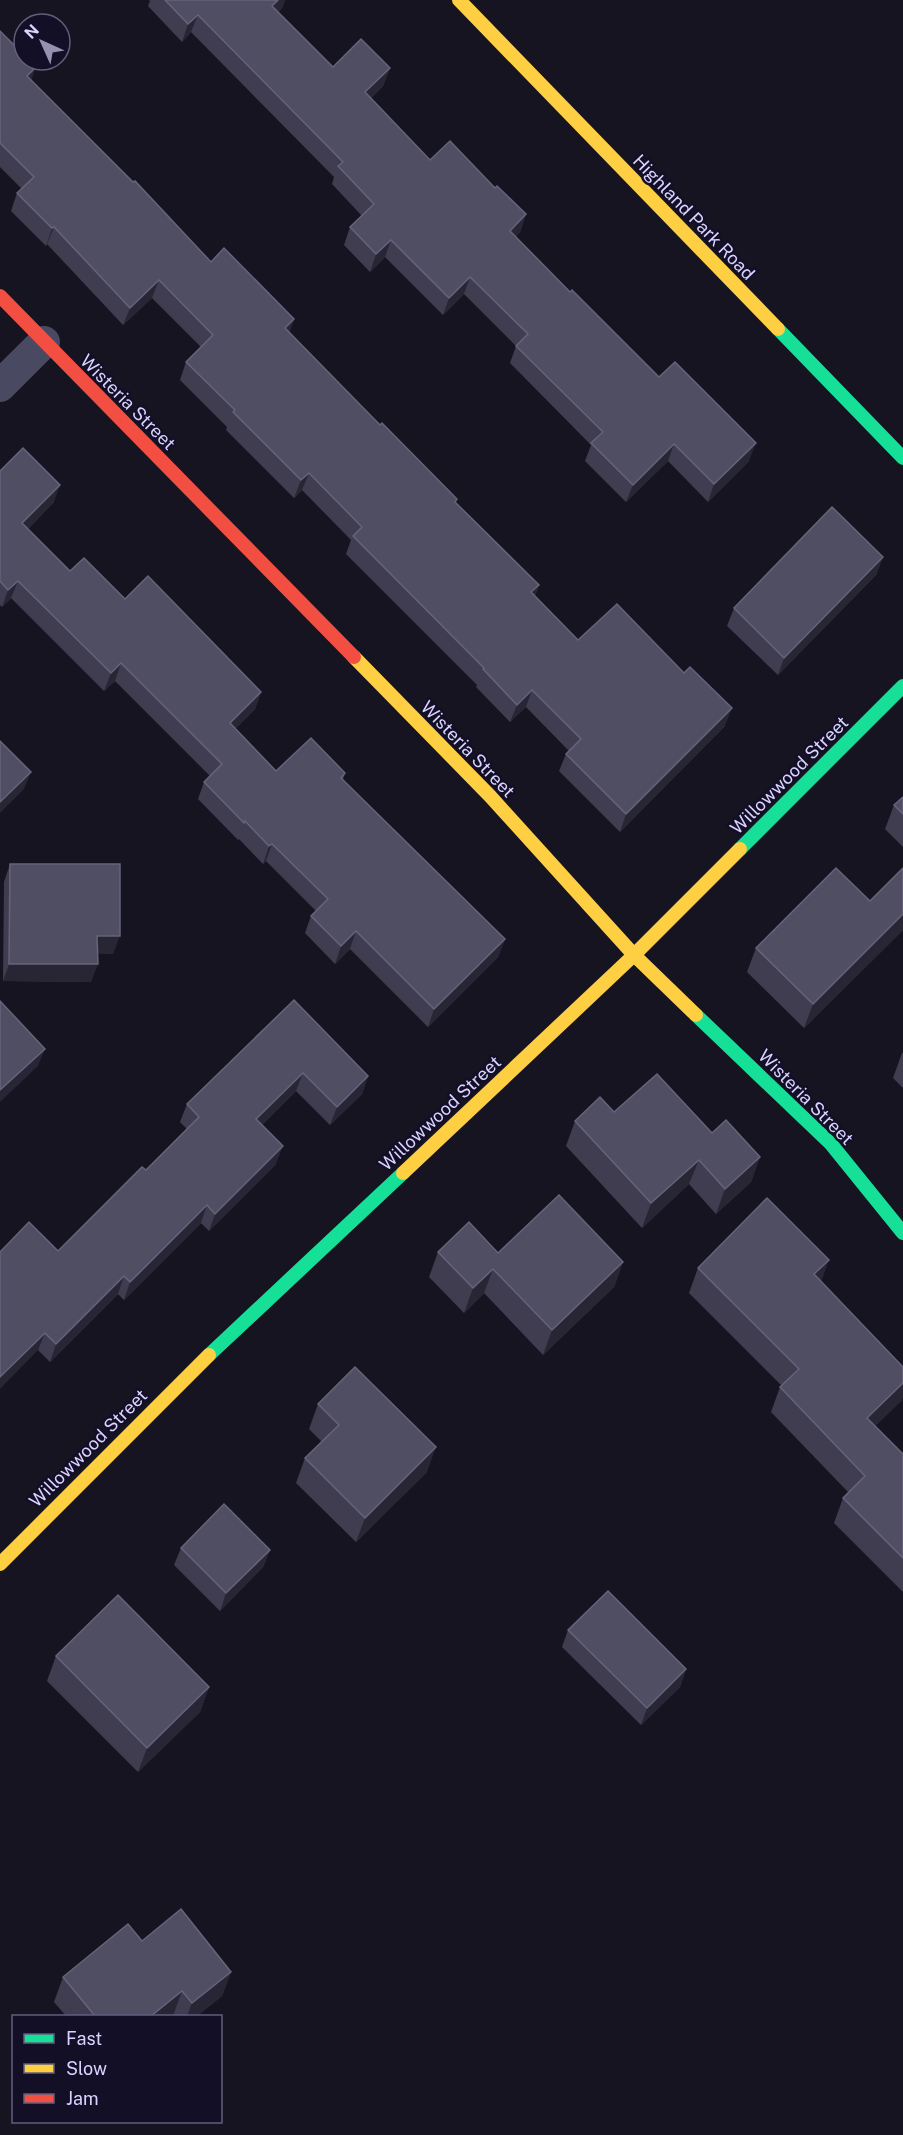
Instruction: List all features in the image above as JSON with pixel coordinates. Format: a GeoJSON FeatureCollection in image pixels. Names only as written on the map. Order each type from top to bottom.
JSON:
{"type":"FeatureCollection","features":[{"type":"Feature","properties":{"kind":"street","name":"Highland Park Road"},"geometry":{"type":"LineString","coordinates":[[459,0],[903,458]]}},
{"type":"Feature","properties":{"kind":"street","name":"Wisteria Street"},"geometry":{"type":"LineString","coordinates":[[0,296],[490,796],[634,955],[831,1144],[903,1233]]}},
{"type":"Feature","properties":{"kind":"street"},"geometry":{"type":"LineString","coordinates":[[0,386],[44,342]]}},
{"type":"Feature","properties":{"kind":"street","name":"Willowwood Street"},"geometry":{"type":"LineString","coordinates":[[0,1564],[180,1382],[634,955],[903,686]]}},
{"type":"Feature","properties":{"kind":"building"},"geometry":{"type":"Polygon","coordinates":[[[165,0],[278,0],[272,6],[333,67],[361,39],[390,68],[365,92],[430,160],[450,141],[495,188],[497,186],[526,214],[510,231],[570,292],[572,290],[659,377],[675,362],[756,443],[714,484],[674,444],[633,485],[591,443],[603,432],[516,346],[528,334],[470,277],[449,298],[391,240],[376,254],[350,227],[374,204],[338,166],[343,162],[198,15],[188,24],[165,0]]]}},
{"type":"Feature","properties":{"kind":"building"},"geometry":{"type":"Polygon","coordinates":[[[0,31],[12,43],[12,72],[31,72],[27,76],[133,182],[135,181],[211,262],[224,248],[294,319],[285,328],[380,425],[382,423],[457,499],[455,502],[539,585],[531,592],[578,640],[617,604],[684,673],[690,667],[732,708],[626,814],[566,754],[581,739],[532,690],[517,705],[484,668],[353,536],[362,527],[309,473],[301,480],[186,362],[213,335],[159,280],[130,308],[54,227],[52,228],[17,193],[34,177],[0,143],[0,31]]]}},
{"type":"Feature","properties":{"kind":"building"},"geometry":{"type":"Polygon","coordinates":[[[23,448],[60,485],[22,523],[70,571],[84,558],[125,599],[148,576],[261,692],[230,723],[276,771],[311,738],[345,773],[341,778],[505,939],[434,1009],[356,931],[341,946],[311,916],[328,899],[272,844],[269,846],[245,821],[244,823],[204,782],[222,764],[121,663],[111,673],[18,581],[8,590],[0,581],[0,471],[23,448]]]}},
{"type":"Feature","properties":{"kind":"building"},"geometry":{"type":"Polygon","coordinates":[[[832,507],[883,557],[784,658],[734,608],[832,507]]]}},
{"type":"Feature","properties":{"kind":"building"},"geometry":{"type":"Polygon","coordinates":[[[0,741],[31,772],[0,802],[0,741]]]}},
{"type":"Feature","properties":{"kind":"building"},"geometry":{"type":"Polygon","coordinates":[[[903,797],[903,814],[894,805],[903,797]]]}},
{"type":"Feature","properties":{"kind":"building"},"geometry":{"type":"Polygon","coordinates":[[[10,864],[120,864],[120,936],[97,936],[98,964],[9,964],[10,864]]]}},
{"type":"Feature","properties":{"kind":"building"},"geometry":{"type":"Polygon","coordinates":[[[836,868],[870,901],[903,868],[903,914],[813,1004],[756,948],[836,868]]]}},
{"type":"Feature","properties":{"kind":"building"},"geometry":{"type":"Polygon","coordinates":[[[294,1000],[368,1076],[337,1107],[303,1073],[256,1119],[283,1146],[215,1214],[207,1205],[130,1282],[124,1276],[56,1344],[45,1333],[0,1377],[0,1252],[29,1222],[58,1251],[142,1167],[146,1170],[199,1117],[187,1104],[294,1000]]]}},
{"type":"Feature","properties":{"kind":"building"},"geometry":{"type":"Polygon","coordinates":[[[0,1001],[45,1049],[0,1090],[0,1001]]]}},
{"type":"Feature","properties":{"kind":"building"},"geometry":{"type":"Polygon","coordinates":[[[657,1074],[712,1133],[726,1120],[760,1157],[725,1189],[699,1160],[651,1203],[575,1121],[600,1097],[614,1112],[657,1074]]]}},
{"type":"Feature","properties":{"kind":"building"},"geometry":{"type":"Polygon","coordinates":[[[559,1195],[623,1262],[552,1330],[493,1269],[473,1288],[438,1252],[469,1222],[498,1253],[559,1195]]]}},
{"type":"Feature","properties":{"kind":"building"},"geometry":{"type":"Polygon","coordinates":[[[767,1198],[829,1260],[814,1274],[903,1367],[903,1383],[867,1418],[903,1454],[903,1558],[843,1498],[865,1476],[780,1387],[799,1369],[698,1268],[767,1198]]]}},
{"type":"Feature","properties":{"kind":"building"},"geometry":{"type":"Polygon","coordinates":[[[355,1367],[436,1447],[365,1518],[305,1458],[339,1425],[318,1404],[355,1367]]]}},
{"type":"Feature","properties":{"kind":"building"},"geometry":{"type":"Polygon","coordinates":[[[224,1504],[270,1550],[226,1593],[181,1548],[224,1504]]]}},
{"type":"Feature","properties":{"kind":"building"},"geometry":{"type":"Polygon","coordinates":[[[608,1591],[686,1669],[647,1708],[568,1630],[608,1591]]]}},
{"type":"Feature","properties":{"kind":"building"},"geometry":{"type":"Polygon","coordinates":[[[118,1595],[209,1687],[147,1748],[56,1656],[118,1595]]]}},
{"type":"Feature","properties":{"kind":"building"},"geometry":{"type":"Polygon","coordinates":[[[181,1909],[231,1972],[192,2003],[182,1991],[152,2015],[94,2015],[63,1977],[128,1924],[142,1941],[181,1909]]]}},
{"type":"Feature","properties":{"kind":"traffic: fast"},"geometry":{"type":"LineString","coordinates":[[778,329],[903,458]]}},
{"type":"Feature","properties":{"kind":"traffic: fast"},"geometry":{"type":"LineString","coordinates":[[740,849],[903,686]]}},
{"type":"Feature","properties":{"kind":"traffic: fast"},"geometry":{"type":"LineString","coordinates":[[696,1015],[831,1144],[903,1233]]}},
{"type":"Feature","properties":{"kind":"traffic: fast"},"geometry":{"type":"LineString","coordinates":[[209,1355],[403,1173]]}},
{"type":"Feature","properties":{"kind":"traffic: slow"},"geometry":{"type":"LineString","coordinates":[[459,0],[778,329]]}},
{"type":"Feature","properties":{"kind":"traffic: slow"},"geometry":{"type":"LineString","coordinates":[[354,657],[490,796],[634,955],[696,1015]]}},
{"type":"Feature","properties":{"kind":"traffic: slow"},"geometry":{"type":"LineString","coordinates":[[403,1173],[634,955],[740,849]]}},
{"type":"Feature","properties":{"kind":"traffic: slow"},"geometry":{"type":"LineString","coordinates":[[0,1564],[209,1355]]}},
{"type":"Feature","properties":{"kind":"traffic: jam"},"geometry":{"type":"LineString","coordinates":[[0,296],[354,657]]}}]}
